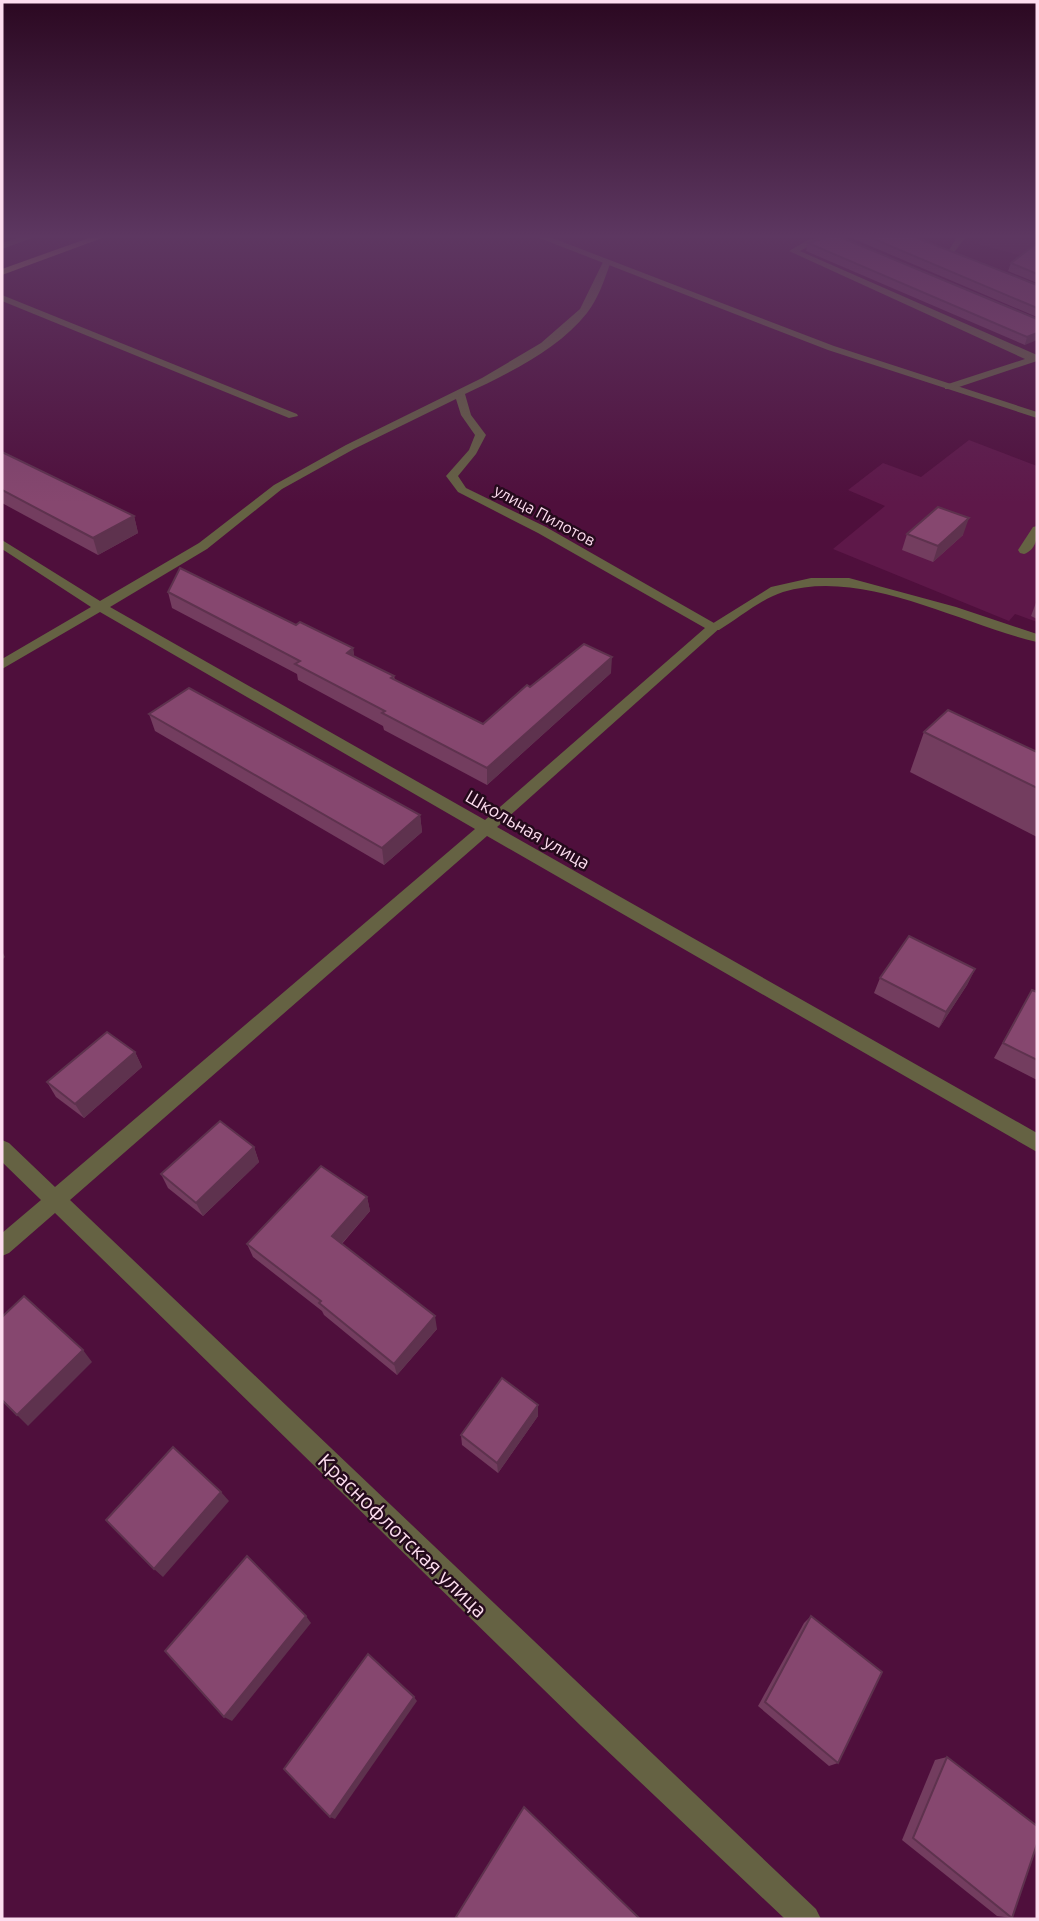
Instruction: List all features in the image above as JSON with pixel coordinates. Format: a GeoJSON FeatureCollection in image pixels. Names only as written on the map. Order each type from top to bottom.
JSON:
{"type":"FeatureCollection","features":[{"type":"Feature","properties":{"kind":"street"},"geometry":{"type":"LineString","coordinates":[[62,324],[293,416]]}},
{"type":"Feature","properties":{"kind":"street"},"geometry":{"type":"LineString","coordinates":[[2,665],[203,546],[228,527],[241,512],[277,487],[460,394],[538,347],[568,324]]}},
{"type":"Feature","properties":{"kind":"street"},"geometry":{"type":"LineString","coordinates":[[766,324],[831,348],[1037,415]]}},
{"type":"Feature","properties":{"kind":"street"},"geometry":{"type":"LineString","coordinates":[[956,324],[1036,359]]}},
{"type":"Feature","properties":{"kind":"street"},"geometry":{"type":"LineString","coordinates":[[949,387],[1036,359]]}},
{"type":"Feature","properties":{"kind":"street","name":"улица Пилотов"},"geometry":{"type":"LineString","coordinates":[[460,394],[466,415],[481,435],[477,451],[460,465],[452,476],[462,490],[542,530],[714,627]]}},
{"type":"Feature","properties":{"kind":"street"},"geometry":{"type":"LineString","coordinates":[[1024,550],[1037,530]]}},
{"type":"Feature","properties":{"kind":"street","name":"Школьная улица"},"geometry":{"type":"LineString","coordinates":[[2,544],[102,608],[1037,1143]]}},
{"type":"Feature","properties":{"kind":"street"},"geometry":{"type":"LineString","coordinates":[[2,1246],[714,627],[776,590],[811,582],[849,582],[951,610],[1037,638]]}},
{"type":"Feature","properties":{"kind":"street","name":"Краснофлотская улица"},"geometry":{"type":"LineString","coordinates":[[2,1149],[561,1688],[806,1919]]}},
{"type":"Feature","properties":{"kind":"shaded area"},"geometry":{"type":"Polygon","coordinates":[[[969,440],[1037,466],[1037,622],[1015,614],[1009,621],[833,549],[885,506],[848,490],[883,463],[921,477],[969,440]]]}},
{"type":"Feature","properties":{"kind":"building"},"geometry":{"type":"Polygon","coordinates":[[[996,324],[1037,324],[1037,333],[1027,337],[996,324]]]}},
{"type":"Feature","properties":{"kind":"building"},"geometry":{"type":"Polygon","coordinates":[[[2,452],[134,516],[93,538],[2,490],[2,452]]]}},
{"type":"Feature","properties":{"kind":"building"},"geometry":{"type":"Polygon","coordinates":[[[938,507],[969,518],[938,546],[907,534],[938,507]]]}},
{"type":"Feature","properties":{"kind":"building"},"geometry":{"type":"Polygon","coordinates":[[[180,568],[296,625],[300,622],[353,648],[347,653],[483,724],[527,685],[530,687],[584,644],[612,657],[487,768],[295,664],[300,661],[168,592],[180,568]]]}},
{"type":"Feature","properties":{"kind":"building"},"geometry":{"type":"Polygon","coordinates":[[[189,688],[420,815],[382,848],[149,714],[189,688]]]}},
{"type":"Feature","properties":{"kind":"building"},"geometry":{"type":"Polygon","coordinates":[[[948,710],[1037,752],[1037,788],[924,732],[948,710]]]}},
{"type":"Feature","properties":{"kind":"building"},"geometry":{"type":"Polygon","coordinates":[[[909,936],[975,969],[946,1012],[880,978],[909,936]]]}},
{"type":"Feature","properties":{"kind":"building"},"geometry":{"type":"Polygon","coordinates":[[[1032,990],[1037,992],[1037,1060],[1003,1043],[1032,990]]]}},
{"type":"Feature","properties":{"kind":"building"},"geometry":{"type":"Polygon","coordinates":[[[107,1032],[135,1052],[75,1104],[47,1082],[107,1032]]]}},
{"type":"Feature","properties":{"kind":"building"},"geometry":{"type":"Polygon","coordinates":[[[220,1121],[254,1147],[196,1203],[161,1174],[220,1121]]]}},
{"type":"Feature","properties":{"kind":"building"},"geometry":{"type":"Polygon","coordinates":[[[321,1166],[367,1197],[332,1236],[435,1316],[394,1364],[319,1303],[321,1301],[247,1244],[321,1166]]]}},
{"type":"Feature","properties":{"kind":"building"},"geometry":{"type":"Polygon","coordinates":[[[24,1296],[83,1350],[17,1415],[2,1400],[2,1317],[24,1296]]]}},
{"type":"Feature","properties":{"kind":"building"},"geometry":{"type":"Polygon","coordinates":[[[502,1378],[538,1405],[497,1463],[461,1435],[502,1378]]]}},
{"type":"Feature","properties":{"kind":"building"},"geometry":{"type":"Polygon","coordinates":[[[173,1447],[221,1492],[154,1569],[106,1520],[173,1447]]]}},
{"type":"Feature","properties":{"kind":"building"},"geometry":{"type":"Polygon","coordinates":[[[247,1556],[306,1616],[224,1717],[165,1651],[247,1556]]]}},
{"type":"Feature","properties":{"kind":"building"},"geometry":{"type":"Polygon","coordinates":[[[811,1616],[882,1672],[838,1763],[765,1702],[811,1616]]]}},
{"type":"Feature","properties":{"kind":"building"},"geometry":{"type":"Polygon","coordinates":[[[368,1654],[414,1697],[330,1817],[284,1769],[368,1654]]]}},
{"type":"Feature","properties":{"kind":"building"},"geometry":{"type":"Polygon","coordinates":[[[947,1757],[1037,1826],[1037,1844],[1012,1918],[913,1838],[947,1757]]]}},
{"type":"Feature","properties":{"kind":"building"},"geometry":{"type":"Polygon","coordinates":[[[524,1807],[640,1919],[456,1917],[524,1807]]]}}]}
